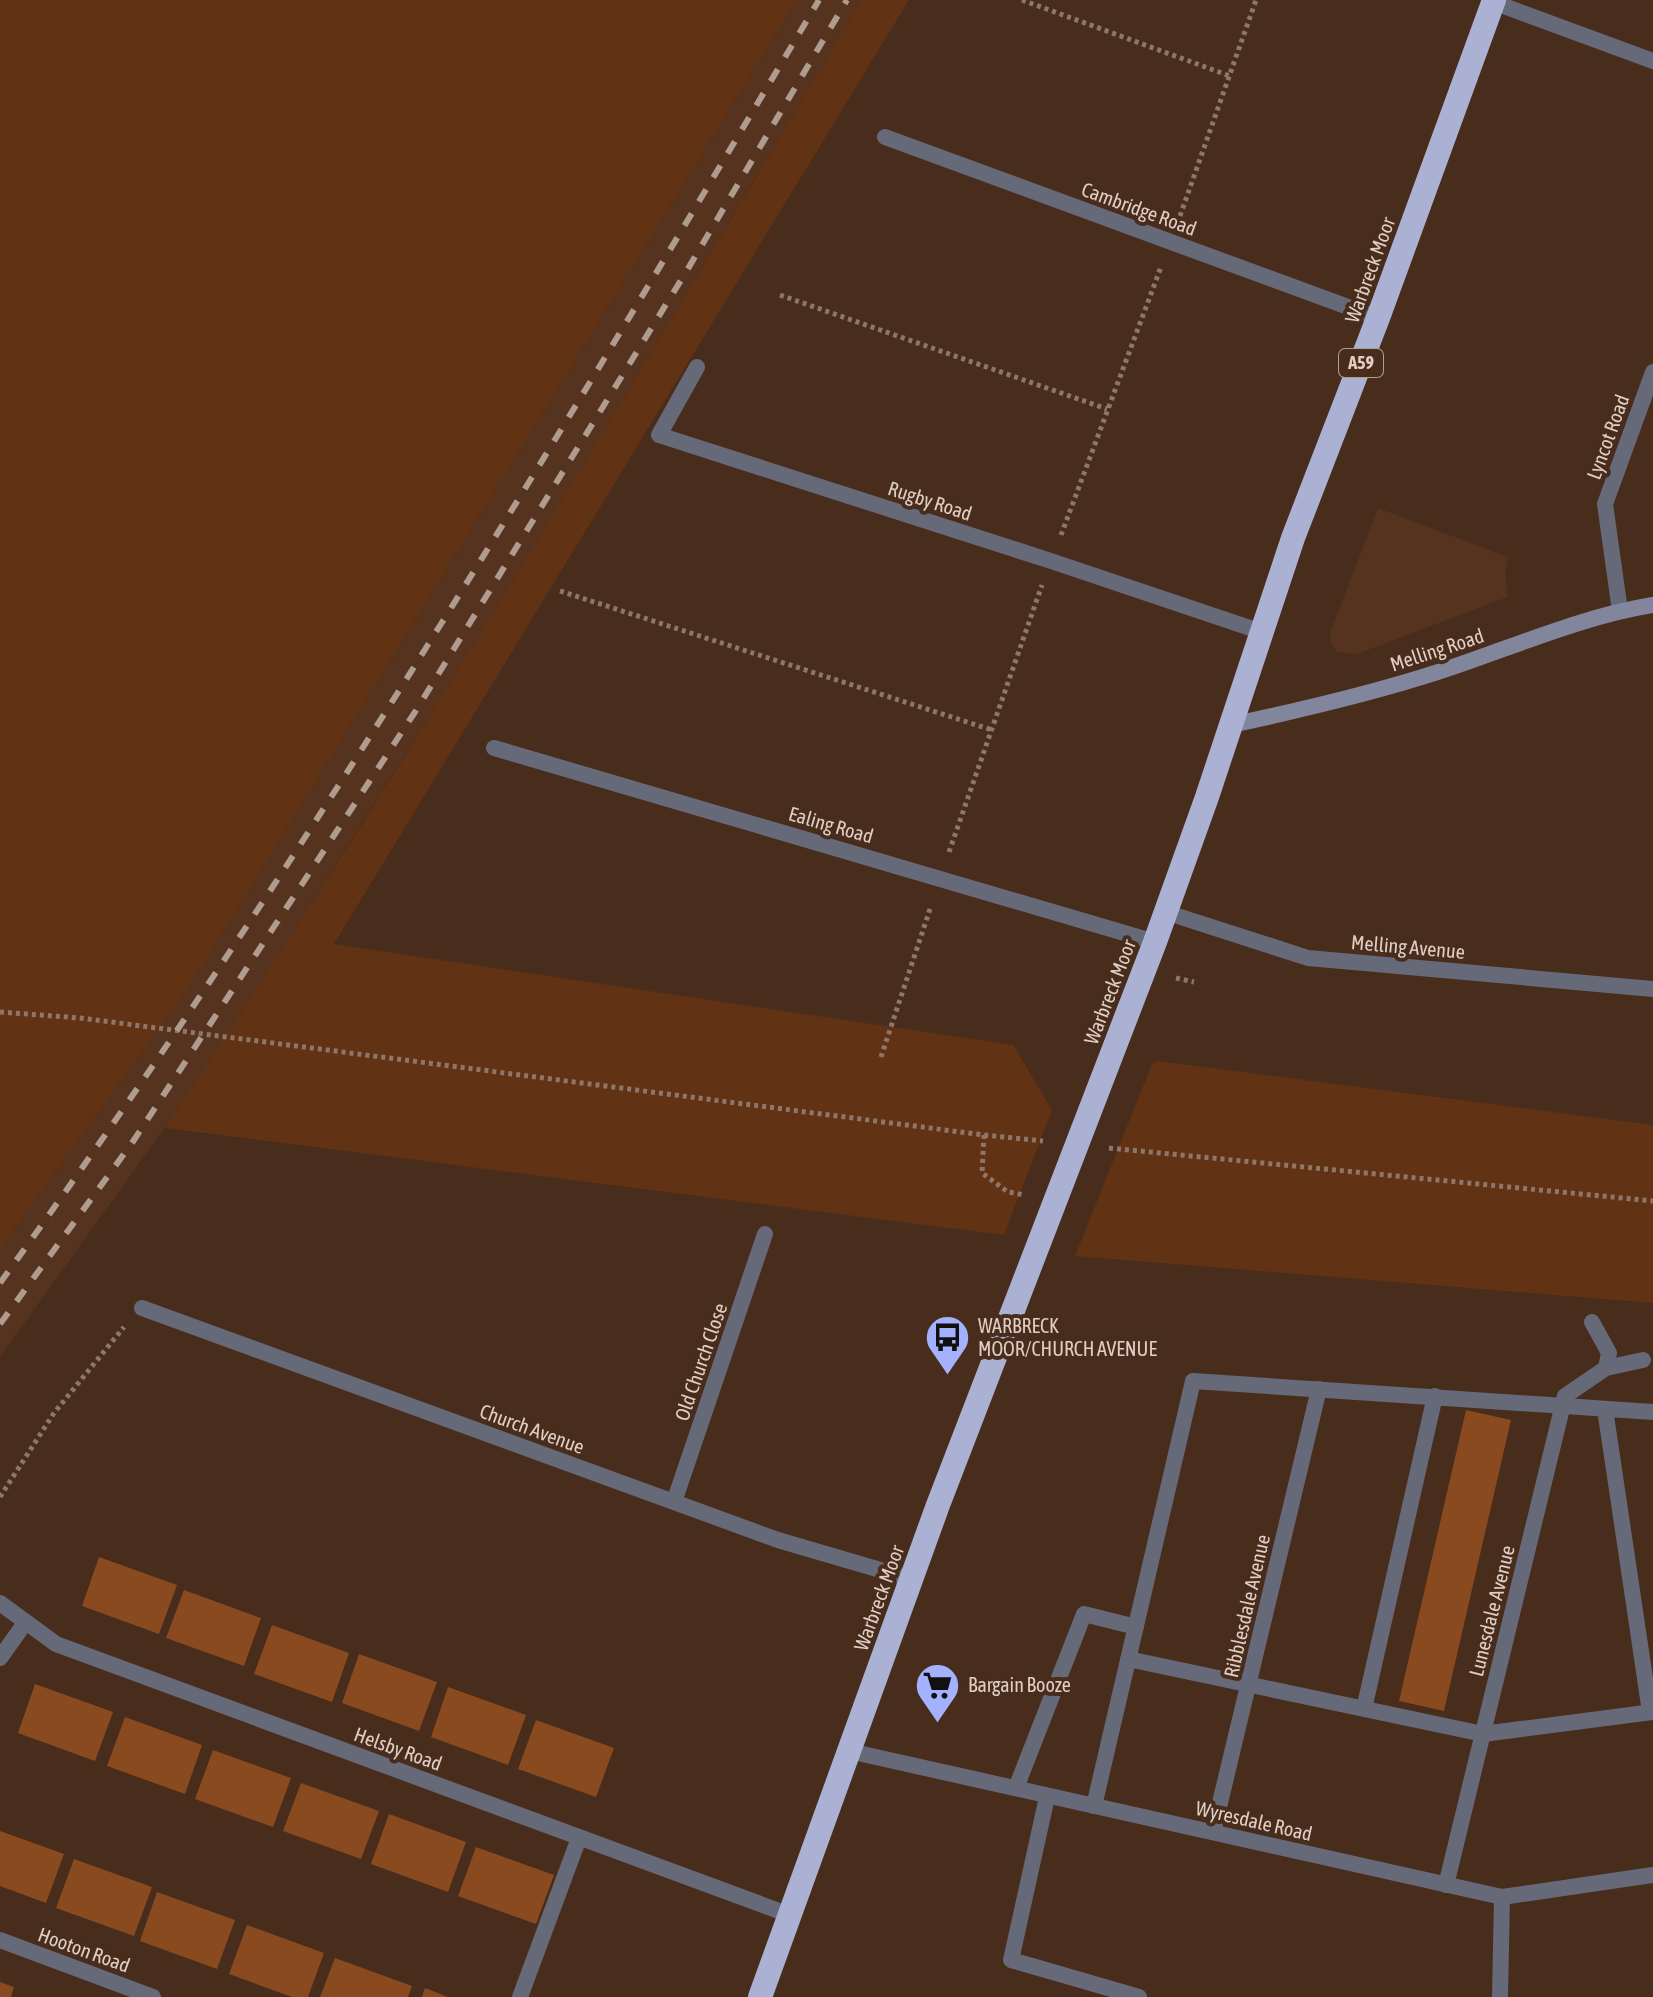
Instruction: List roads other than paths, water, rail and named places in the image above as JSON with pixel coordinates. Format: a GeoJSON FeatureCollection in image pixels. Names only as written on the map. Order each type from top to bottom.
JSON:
{"type":"FeatureCollection","features":[{"type":"Feature","properties":{"kind":"highway","name":"Warbreck Moor"},"geometry":{"type":"LineString","coordinates":[[760,1997],[911,1579],[1155,942],[1293,538],[1378,318],[1494,1]]}},
{"type":"Feature","properties":{"kind":"street"},"geometry":{"type":"LineString","coordinates":[[1494,1],[1653,61]]}},
{"type":"Feature","properties":{"kind":"street","name":"Cambridge Road"},"geometry":{"type":"LineString","coordinates":[[885,137],[1378,318]]}},
{"type":"Feature","properties":{"kind":"street","name":"Rugby Road"},"geometry":{"type":"LineString","coordinates":[[697,367],[659,435],[1262,632]]}},
{"type":"Feature","properties":{"kind":"street","name":"Lyncot Road"},"geometry":{"type":"LineString","coordinates":[[1620,611],[1605,504],[1653,372]]}},
{"type":"Feature","properties":{"kind":"street","name":"Melling Road"},"geometry":{"type":"LineString","coordinates":[[1231,725],[1347,699],[1436,673],[1620,611],[1653,605]]}},
{"type":"Feature","properties":{"kind":"street","name":"Ealing Road"},"geometry":{"type":"LineString","coordinates":[[494,748],[1155,942]]}},
{"type":"Feature","properties":{"kind":"street","name":"Melling Avenue"},"geometry":{"type":"LineString","coordinates":[[1165,912],[1308,958],[1653,989]]}},
{"type":"Feature","properties":{"kind":"street","name":"Old Church Close"},"geometry":{"type":"LineString","coordinates":[[674,1502],[765,1234]]}},
{"type":"Feature","properties":{"kind":"street","name":"Church Avenue"},"geometry":{"type":"LineString","coordinates":[[142,1308],[778,1540],[911,1579]]}},
{"type":"Feature","properties":{"kind":"street"},"geometry":{"type":"LineString","coordinates":[[1592,1322],[1609,1353],[1606,1368]]}},
{"type":"Feature","properties":{"kind":"street"},"geometry":{"type":"LineString","coordinates":[[1562,1406],[1565,1396],[1606,1368],[1643,1360]]}},
{"type":"Feature","properties":{"kind":"street"},"geometry":{"type":"LineString","coordinates":[[1094,1806],[1193,1381],[1653,1412]]}},
{"type":"Feature","properties":{"kind":"street","name":"Ribblesdale Avenue"},"geometry":{"type":"LineString","coordinates":[[1213,1832],[1319,1389]]}},
{"type":"Feature","properties":{"kind":"street"},"geometry":{"type":"LineString","coordinates":[[1364,1709],[1435,1396]]}},
{"type":"Feature","properties":{"kind":"street","name":"Lunesdale Avenue"},"geometry":{"type":"LineString","coordinates":[[1446,1885],[1562,1406]]}},
{"type":"Feature","properties":{"kind":"street"},"geometry":{"type":"LineString","coordinates":[[1128,1659],[1483,1734],[1652,1712],[1605,1409]]}},
{"type":"Feature","properties":{"kind":"street","name":"Helsby Road"},"geometry":{"type":"LineString","coordinates":[[0,1603],[56,1644],[790,1915]]}},
{"type":"Feature","properties":{"kind":"street"},"geometry":{"type":"LineString","coordinates":[[1016,1788],[1084,1614],[1136,1627]]}},
{"type":"Feature","properties":{"kind":"street"},"geometry":{"type":"LineString","coordinates":[[0,1658],[25,1623]]}},
{"type":"Feature","properties":{"kind":"street","name":"Wyresdale Road"},"geometry":{"type":"LineString","coordinates":[[849,1751],[1502,1897],[1653,1875]]}},
{"type":"Feature","properties":{"kind":"street"},"geometry":{"type":"LineString","coordinates":[[1047,1797],[1011,1960],[1136,1997]]}},
{"type":"Feature","properties":{"kind":"street"},"geometry":{"type":"LineString","coordinates":[[520,1997],[579,1838]]}},
{"type":"Feature","properties":{"kind":"street"},"geometry":{"type":"LineString","coordinates":[[1500,1997],[1502,1897]]}},
{"type":"Feature","properties":{"kind":"street","name":"Hooton Road"},"geometry":{"type":"LineString","coordinates":[[0,1940],[153,1997]]}},
{"type":"Feature","properties":{"kind":"railway"},"geometry":{"type":"LineString","coordinates":[[0,1283],[110,1128],[322,811],[525,489],[819,0]]}},
{"type":"Feature","properties":{"kind":"railway"},"geometry":{"type":"LineString","coordinates":[[0,1324],[132,1143],[415,712],[686,272],[847,0]]}},
{"type":"Feature","properties":{"kind":"place","name":"WARBRECK MOOR/CHURCH AVENUE"},"geometry":{"type":"Point","coordinates":[947,1376]}},
{"type":"Feature","properties":{"kind":"place","name":"Bargain Booze"},"geometry":{"type":"Point","coordinates":[937,1724]}}]}
